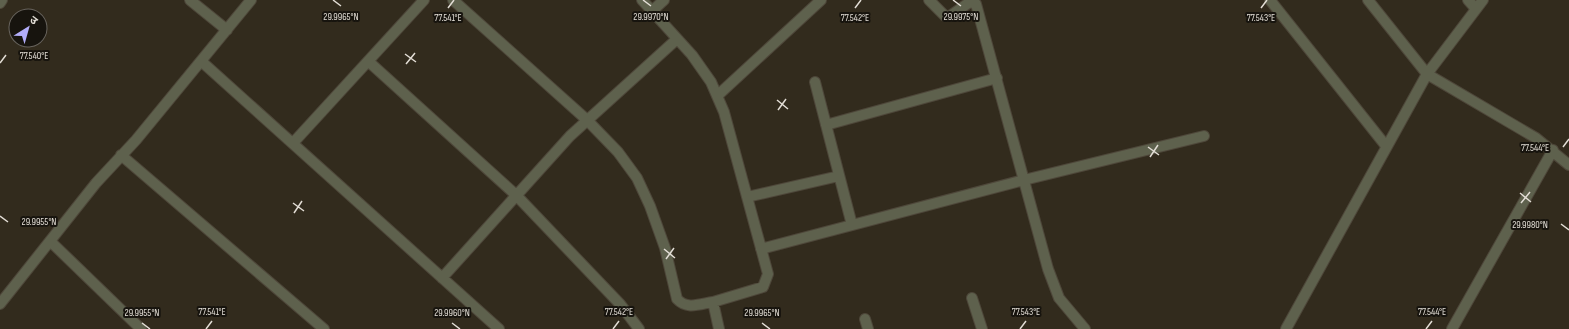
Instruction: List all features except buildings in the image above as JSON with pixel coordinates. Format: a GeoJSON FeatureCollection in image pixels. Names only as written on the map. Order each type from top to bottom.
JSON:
{"type":"FeatureCollection","features":[{"type":"Feature","properties":{"kind":"street"},"geometry":{"type":"LineString","coordinates":[[190,0],[227,30]]}},
{"type":"Feature","properties":{"kind":"street"},"geometry":{"type":"LineString","coordinates":[[0,304],[96,183],[252,0]]}},
{"type":"Feature","properties":{"kind":"street"},"geometry":{"type":"LineString","coordinates":[[292,143],[424,0]]}},
{"type":"Feature","properties":{"kind":"street"},"geometry":{"type":"LineString","coordinates":[[453,0],[587,120],[618,152],[637,178],[650,206],[665,248],[677,299],[681,304],[688,306],[712,302],[763,286],[768,274],[724,112],[711,82],[677,39],[642,0]]}},
{"type":"Feature","properties":{"kind":"street"},"geometry":{"type":"LineString","coordinates":[[652,11],[664,0]]}},
{"type":"Feature","properties":{"kind":"street"},"geometry":{"type":"LineString","coordinates":[[717,96],[821,0]]}},
{"type":"Feature","properties":{"kind":"street"},"geometry":{"type":"LineString","coordinates":[[929,0],[945,16],[950,16],[970,2],[976,4],[1048,269],[1060,298],[1085,329]]}},
{"type":"Feature","properties":{"kind":"street"},"geometry":{"type":"LineString","coordinates":[[1270,0],[1386,146]]}},
{"type":"Feature","properties":{"kind":"street"},"geometry":{"type":"LineString","coordinates":[[1368,0],[1427,74],[1536,138],[1553,150],[1569,165]]}},
{"type":"Feature","properties":{"kind":"street"},"geometry":{"type":"LineString","coordinates":[[1468,0],[1476,9]]}},
{"type":"Feature","properties":{"kind":"street"},"geometry":{"type":"LineString","coordinates":[[1286,329],[1427,74],[1482,0]]}},
{"type":"Feature","properties":{"kind":"street"},"geometry":{"type":"LineString","coordinates":[[442,278],[516,195],[587,120],[677,39]]}},
{"type":"Feature","properties":{"kind":"street"},"geometry":{"type":"LineString","coordinates":[[201,61],[499,329]]}},
{"type":"Feature","properties":{"kind":"street"},"geometry":{"type":"LineString","coordinates":[[368,61],[516,195],[620,304],[639,329]]}},
{"type":"Feature","properties":{"kind":"street"},"geometry":{"type":"LineString","coordinates":[[826,125],[997,78]]}},
{"type":"Feature","properties":{"kind":"street"},"geometry":{"type":"LineString","coordinates":[[815,82],[852,225]]}},
{"type":"Feature","properties":{"kind":"street"},"geometry":{"type":"LineString","coordinates":[[761,249],[1024,180],[1204,136]]}},
{"type":"Feature","properties":{"kind":"street"},"geometry":{"type":"LineString","coordinates":[[1452,329],[1553,150]]}},
{"type":"Feature","properties":{"kind":"street"},"geometry":{"type":"LineString","coordinates":[[121,155],[324,329]]}},
{"type":"Feature","properties":{"kind":"street"},"geometry":{"type":"LineString","coordinates":[[747,197],[839,176]]}},
{"type":"Feature","properties":{"kind":"street"},"geometry":{"type":"LineString","coordinates":[[50,241],[141,329]]}},
{"type":"Feature","properties":{"kind":"street"},"geometry":{"type":"LineString","coordinates":[[972,298],[982,329]]}},
{"type":"Feature","properties":{"kind":"street"},"geometry":{"type":"LineString","coordinates":[[712,302],[719,329]]}}]}
